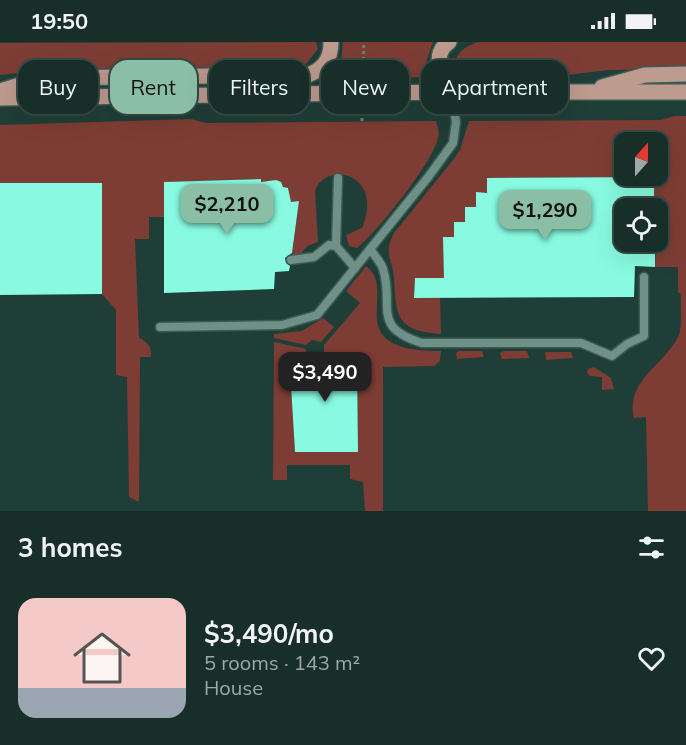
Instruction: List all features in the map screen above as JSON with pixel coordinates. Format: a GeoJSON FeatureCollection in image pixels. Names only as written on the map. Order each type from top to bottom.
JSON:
{"type":"FeatureCollection","features":[{"type":"Feature","properties":{"kind":"main road"},"geometry":{"type":"LineString","coordinates":[[0,91],[42,78],[302,76],[323,67],[330,54],[331,42]]}},
{"type":"Feature","properties":{"kind":"main road"},"geometry":{"type":"LineString","coordinates":[[438,60],[441,47],[449,42]]}},
{"type":"Feature","properties":{"kind":"main road"},"geometry":{"type":"LineString","coordinates":[[585,92],[645,75],[686,74]]}},
{"type":"Feature","properties":{"kind":"main road"},"geometry":{"type":"LineString","coordinates":[[0,98],[421,92]]}},
{"type":"Feature","properties":{"kind":"main road"},"geometry":{"type":"LineString","coordinates":[[568,92],[686,93]]}},
{"type":"Feature","properties":{"kind":"lane"},"geometry":{"type":"LineString","coordinates":[[160,327],[282,325],[317,315],[453,143],[455,114]]}},
{"type":"Feature","properties":{"kind":"lane"},"geometry":{"type":"LineString","coordinates":[[336,246],[338,178]]}},
{"type":"Feature","properties":{"kind":"lane"},"geometry":{"type":"LineString","coordinates":[[291,260],[309,259],[329,245],[336,246],[355,268]]}},
{"type":"Feature","properties":{"kind":"lane"},"geometry":{"type":"LineString","coordinates":[[370,249],[383,267],[385,306],[393,330],[405,338],[422,343],[582,343],[612,356],[627,344],[644,336],[644,277]]}},
{"type":"Feature","properties":{"kind":"path"},"geometry":{"type":"LineString","coordinates":[[364,42],[364,60]]}},
{"type":"Feature","properties":{"kind":"path"},"geometry":{"type":"LineString","coordinates":[[362,114],[362,121]]}},
{"type":"Feature","properties":{"kind":"shaded area"},"geometry":{"type":"Polygon","coordinates":[[[316,42],[318,49],[309,60],[209,60],[209,71],[197,71],[197,60],[110,60],[110,72],[98,72],[98,60],[18,60],[18,73],[0,75],[0,43],[316,42]]]}},
{"type":"Feature","properties":{"kind":"shaded area"},"geometry":{"type":"Polygon","coordinates":[[[343,42],[433,42],[427,60],[421,60],[421,77],[409,77],[409,60],[341,60],[343,42]]]}},
{"type":"Feature","properties":{"kind":"shaded area"},"geometry":{"type":"Polygon","coordinates":[[[479,42],[686,42],[686,69],[608,70],[568,75],[568,60],[456,60],[462,51],[479,42]]]}},
{"type":"Feature","properties":{"kind":"shaded area"},"geometry":{"type":"Polygon","coordinates":[[[674,116],[686,116],[686,511],[648,511],[646,417],[634,418],[633,405],[640,383],[672,347],[680,328],[681,294],[678,292],[678,267],[655,267],[656,252],[668,252],[668,198],[654,198],[654,186],[668,186],[668,132],[614,132],[614,177],[487,178],[487,193],[476,193],[476,207],[454,237],[443,237],[447,278],[415,278],[414,298],[440,298],[441,334],[426,332],[407,325],[398,312],[389,246],[394,233],[460,150],[469,121],[661,120],[674,116]]]}},
{"type":"Feature","properties":{"kind":"shaded area"},"geometry":{"type":"Polygon","coordinates":[[[191,119],[206,123],[436,121],[439,135],[423,169],[377,228],[357,248],[349,246],[346,235],[362,228],[367,209],[366,194],[360,183],[350,177],[340,174],[329,176],[315,191],[318,242],[307,246],[300,255],[292,254],[299,202],[290,202],[288,188],[283,187],[280,182],[270,181],[262,189],[261,179],[165,182],[165,217],[149,217],[149,239],[135,239],[139,338],[145,341],[151,351],[151,357],[140,357],[139,502],[129,497],[127,377],[116,375],[116,310],[102,294],[102,184],[0,183],[0,125],[191,119]]]}},
{"type":"Feature","properties":{"kind":"shaded area"},"geometry":{"type":"Polygon","coordinates":[[[366,266],[375,277],[380,331],[390,341],[409,348],[441,351],[440,361],[434,366],[383,367],[383,511],[365,511],[363,482],[350,479],[350,465],[287,465],[287,480],[273,480],[274,342],[306,349],[306,353],[289,354],[295,452],[358,451],[357,356],[320,356],[324,352],[324,345],[360,303],[346,291],[366,266]]]}},
{"type":"Feature","properties":{"kind":"shaded area"},"geometry":{"type":"Polygon","coordinates":[[[323,318],[334,327],[321,342],[312,340],[306,345],[274,338],[274,334],[302,331],[323,318]]]}},
{"type":"Feature","properties":{"kind":"shaded area"},"geometry":{"type":"Polygon","coordinates":[[[482,351],[484,357],[457,359],[456,353],[482,351]]]}},
{"type":"Feature","properties":{"kind":"shaded area"},"geometry":{"type":"Polygon","coordinates":[[[527,351],[529,358],[502,359],[500,353],[527,351]]]}},
{"type":"Feature","properties":{"kind":"shaded area"},"geometry":{"type":"Polygon","coordinates":[[[545,352],[571,352],[573,358],[546,360],[545,352]]]}},
{"type":"Feature","properties":{"kind":"shaded area"},"geometry":{"type":"Polygon","coordinates":[[[594,367],[611,378],[614,389],[602,390],[602,377],[590,376],[587,373],[588,369],[594,367]]]}},
{"type":"Feature","properties":{"kind":"building"},"geometry":{"type":"Polygon","coordinates":[[[614,177],[614,186],[654,186],[654,198],[614,198],[614,252],[655,252],[655,267],[635,266],[634,297],[414,298],[415,278],[444,278],[443,237],[454,237],[454,222],[465,222],[465,207],[476,207],[476,192],[487,193],[487,178],[614,177]]]}},
{"type":"Feature","properties":{"kind":"building"},"geometry":{"type":"Polygon","coordinates":[[[261,179],[261,182],[276,180],[281,182],[283,187],[288,188],[291,202],[299,201],[292,253],[285,258],[286,263],[290,266],[289,271],[275,272],[274,289],[164,293],[164,182],[261,179]]]}},
{"type":"Feature","properties":{"kind":"building"},"geometry":{"type":"Polygon","coordinates":[[[0,183],[102,183],[102,294],[0,295],[0,183]]]}},
{"type":"Feature","properties":{"kind":"building"},"geometry":{"type":"Polygon","coordinates":[[[289,353],[309,353],[309,357],[357,356],[358,452],[295,452],[289,353]]]}}]}
